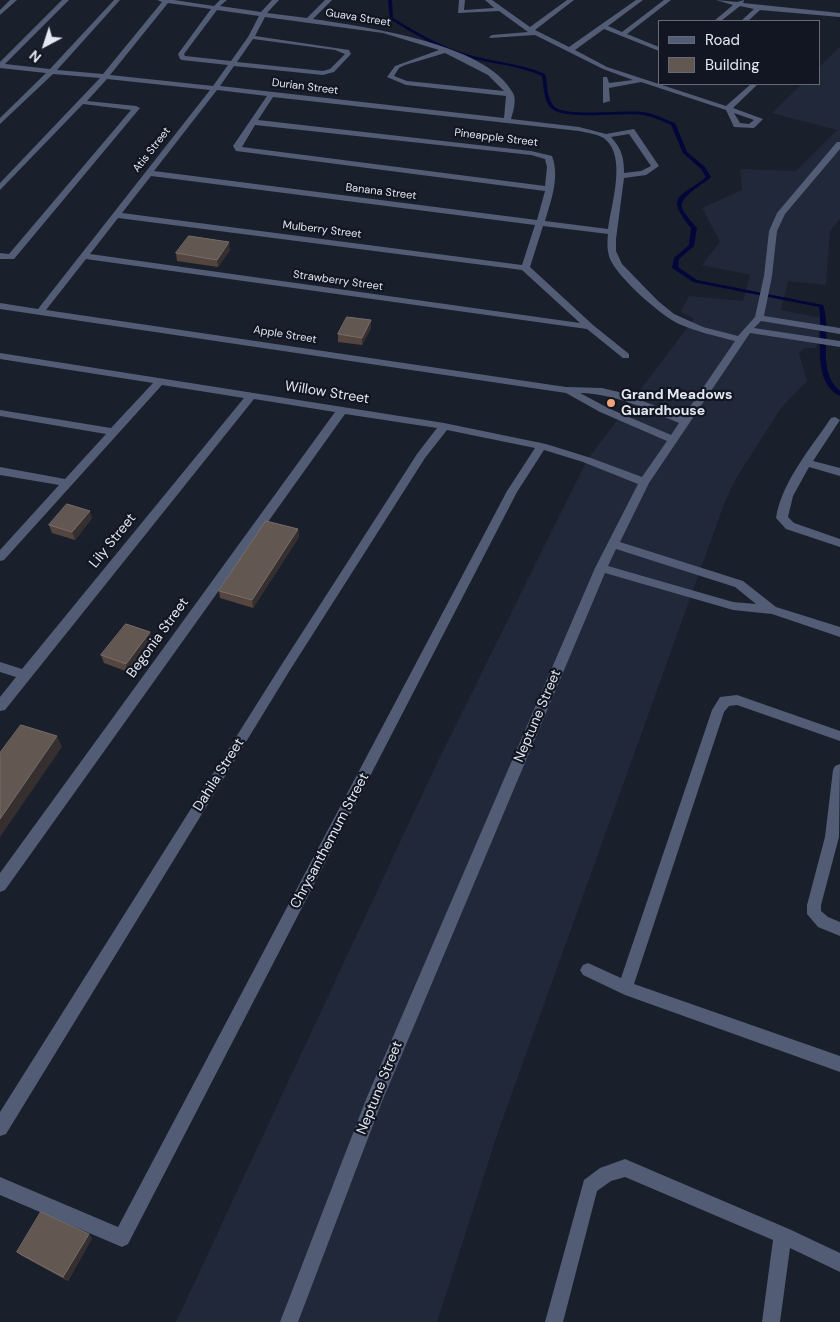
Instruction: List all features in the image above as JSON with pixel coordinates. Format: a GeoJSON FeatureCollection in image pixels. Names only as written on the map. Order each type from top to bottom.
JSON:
{"type":"FeatureCollection","features":[{"type":"Feature","properties":{"kind":"street"},"geometry":{"type":"LineString","coordinates":[[0,13],[14,0]]}},
{"type":"Feature","properties":{"kind":"street"},"geometry":{"type":"LineString","coordinates":[[0,66],[66,0]]}},
{"type":"Feature","properties":{"kind":"street"},"geometry":{"type":"LineString","coordinates":[[0,122],[52,71],[117,0]]}},
{"type":"Feature","properties":{"kind":"street"},"geometry":{"type":"LineString","coordinates":[[0,188],[105,77],[164,0]]}},
{"type":"Feature","properties":{"kind":"street","name":"Guava Street"},"geometry":{"type":"LineString","coordinates":[[164,0],[395,34],[444,51],[490,72],[510,94]]}},
{"type":"Feature","properties":{"kind":"street"},"geometry":{"type":"LineString","coordinates":[[224,0],[215,8],[180,54],[182,58],[328,72],[335,69],[348,54],[347,51],[334,48],[251,37]]}},
{"type":"Feature","properties":{"kind":"street","name":"Atis Street"},"geometry":{"type":"LineString","coordinates":[[41,310],[215,88],[251,37],[265,15],[266,9],[276,0]]}},
{"type":"Feature","properties":{"kind":"street"},"geometry":{"type":"LineString","coordinates":[[308,21],[329,0]]}},
{"type":"Feature","properties":{"kind":"street"},"geometry":{"type":"LineString","coordinates":[[462,0],[460,12],[500,9]]}},
{"type":"Feature","properties":{"kind":"street"},"geometry":{"type":"LineString","coordinates":[[488,0],[533,31],[605,68],[641,81],[728,108],[754,85]]}},
{"type":"Feature","properties":{"kind":"street"},"geometry":{"type":"LineString","coordinates":[[570,50],[605,27],[640,0]]}},
{"type":"Feature","properties":{"kind":"street"},"geometry":{"type":"LineString","coordinates":[[623,34],[668,0]]}},
{"type":"Feature","properties":{"kind":"street"},"geometry":{"type":"LineString","coordinates":[[719,0],[741,2],[759,8],[827,17],[840,15]]}},
{"type":"Feature","properties":{"kind":"street"},"geometry":{"type":"LineString","coordinates":[[492,37],[533,31],[566,1]]}},
{"type":"Feature","properties":{"kind":"street"},"geometry":{"type":"LineString","coordinates":[[718,20],[741,2]]}},
{"type":"Feature","properties":{"kind":"street"},"geometry":{"type":"LineString","coordinates":[[745,20],[759,8]]}},
{"type":"Feature","properties":{"kind":"street"},"geometry":{"type":"LineString","coordinates":[[605,27],[658,49]]}},
{"type":"Feature","properties":{"kind":"street"},"geometry":{"type":"LineString","coordinates":[[444,51],[403,64],[397,67],[390,77],[406,83],[510,94],[507,122]]}},
{"type":"Feature","properties":{"kind":"street","name":"Durian Street"},"geometry":{"type":"LineString","coordinates":[[0,66],[579,129],[607,136]]}},
{"type":"Feature","properties":{"kind":"street"},"geometry":{"type":"LineString","coordinates":[[605,68],[606,101]]}},
{"type":"Feature","properties":{"kind":"street"},"geometry":{"type":"LineString","coordinates":[[606,86],[641,81]]}},
{"type":"Feature","properties":{"kind":"street"},"geometry":{"type":"LineString","coordinates":[[271,95],[237,146],[239,149],[550,189]]}},
{"type":"Feature","properties":{"kind":"street"},"geometry":{"type":"LineString","coordinates":[[0,256],[11,257],[136,108],[80,102]]}},
{"type":"Feature","properties":{"kind":"street","name":"Pineapple Street"},"geometry":{"type":"LineString","coordinates":[[252,122],[543,155],[549,158],[552,164],[550,189],[525,268]]}},
{"type":"Feature","properties":{"kind":"street"},"geometry":{"type":"LineString","coordinates":[[607,136],[631,131],[655,166],[639,174],[620,176]]}},
{"type":"Feature","properties":{"kind":"street"},"geometry":{"type":"LineString","coordinates":[[607,136],[618,148],[620,176],[612,232],[612,252],[624,273],[663,310],[688,325],[744,334],[840,344]]}},
{"type":"Feature","properties":{"kind":"street"},"geometry":{"type":"LineString","coordinates":[[840,144],[781,213],[773,231],[768,276],[760,313],[840,331]]}},
{"type":"Feature","properties":{"kind":"street","name":"Banana Street"},"geometry":{"type":"LineString","coordinates":[[148,173],[612,232]]}},
{"type":"Feature","properties":{"kind":"street","name":"Mulberry Street"},"geometry":{"type":"LineString","coordinates":[[116,215],[525,268]]}},
{"type":"Feature","properties":{"kind":"street","name":"Strawberry Street"},"geometry":{"type":"LineString","coordinates":[[84,256],[590,327]]}},
{"type":"Feature","properties":{"kind":"street"},"geometry":{"type":"LineString","coordinates":[[525,268],[590,327],[626,356]]}},
{"type":"Feature","properties":{"kind":"street","name":"Apple Street"},"geometry":{"type":"LineString","coordinates":[[0,306],[41,310],[566,390],[602,391],[684,421]]}},
{"type":"Feature","properties":{"kind":"street","name":"Neptune Street"},"geometry":{"type":"LineString","coordinates":[[288,1322],[373,1104],[601,568],[644,482],[684,421],[760,313]]}},
{"type":"Feature","properties":{"kind":"street","name":"Willow Street"},"geometry":{"type":"LineString","coordinates":[[0,356],[444,426],[542,446],[587,460],[644,482]]}},
{"type":"Feature","properties":{"kind":"street"},"geometry":{"type":"LineString","coordinates":[[0,558],[6,544],[69,483],[160,381]]}},
{"type":"Feature","properties":{"kind":"street","name":"Apple Street"},"geometry":{"type":"LineString","coordinates":[[566,390],[626,420],[672,439]]}},
{"type":"Feature","properties":{"kind":"street","name":"Lily Street"},"geometry":{"type":"LineString","coordinates":[[0,706],[251,396]]}},
{"type":"Feature","properties":{"kind":"street"},"geometry":{"type":"LineString","coordinates":[[626,420],[641,404]]}},
{"type":"Feature","properties":{"kind":"street","name":"Begonia Street"},"geometry":{"type":"LineString","coordinates":[[0,885],[342,410]]}},
{"type":"Feature","properties":{"kind":"street"},"geometry":{"type":"LineString","coordinates":[[0,413],[114,432]]}},
{"type":"Feature","properties":{"kind":"street"},"geometry":{"type":"LineString","coordinates":[[835,420],[807,463],[782,509],[782,518],[790,526],[840,543]]}},
{"type":"Feature","properties":{"kind":"street","name":"Dahila Street"},"geometry":{"type":"LineString","coordinates":[[0,1128],[286,667],[421,456],[444,426]]}},
{"type":"Feature","properties":{"kind":"street","name":"Chrysanthemum Street"},"geometry":{"type":"LineString","coordinates":[[0,1186],[122,1238],[512,491],[542,446]]}},
{"type":"Feature","properties":{"kind":"street"},"geometry":{"type":"LineString","coordinates":[[807,463],[840,472]]}},
{"type":"Feature","properties":{"kind":"street"},"geometry":{"type":"LineString","coordinates":[[0,471],[69,483]]}},
{"type":"Feature","properties":{"kind":"street"},"geometry":{"type":"LineString","coordinates":[[613,544],[739,584],[772,610]]}},
{"type":"Feature","properties":{"kind":"street"},"geometry":{"type":"LineString","coordinates":[[601,568],[733,606],[772,610],[840,632]]}},
{"type":"Feature","properties":{"kind":"street"},"geometry":{"type":"LineString","coordinates":[[0,668],[24,675]]}},
{"type":"Feature","properties":{"kind":"street"},"geometry":{"type":"LineString","coordinates":[[625,988],[718,710],[724,701],[738,700],[840,736]]}},
{"type":"Feature","properties":{"kind":"street"},"geometry":{"type":"LineString","coordinates":[[840,770],[836,839],[814,905],[814,914],[823,922],[840,929]]}},
{"type":"Feature","properties":{"kind":"street"},"geometry":{"type":"LineString","coordinates":[[588,970],[625,988],[840,1064]]}},
{"type":"Feature","properties":{"kind":"street"},"geometry":{"type":"LineString","coordinates":[[554,1322],[590,1186],[606,1174],[625,1168],[783,1235],[840,1262]]}},
{"type":"Feature","properties":{"kind":"street"},"geometry":{"type":"LineString","coordinates":[[771,1322],[783,1235]]}},
{"type":"Feature","properties":{"kind":"shaded area"},"geometry":{"type":"Polygon","coordinates":[[[840,47],[840,219],[830,231],[826,285],[788,281],[781,310],[821,318],[816,348],[804,348],[799,353],[807,381],[781,408],[735,480],[724,504],[498,1132],[437,1322],[176,1322],[436,765],[587,460],[694,319],[681,312],[689,296],[743,301],[750,275],[702,265],[720,242],[702,208],[742,190],[740,169],[796,171],[837,130],[772,113],[801,85],[820,85],[820,66],[840,47]]]}},
{"type":"Feature","properties":{"kind":"building"},"geometry":{"type":"Polygon","coordinates":[[[189,236],[229,242],[217,260],[176,253],[189,236]]]}},
{"type":"Feature","properties":{"kind":"building"},"geometry":{"type":"Polygon","coordinates":[[[347,317],[371,320],[362,338],[338,334],[347,317]]]}},
{"type":"Feature","properties":{"kind":"building"},"geometry":{"type":"Polygon","coordinates":[[[67,504],[90,511],[72,532],[49,525],[67,504]]]}},
{"type":"Feature","properties":{"kind":"building"},"geometry":{"type":"Polygon","coordinates":[[[266,521],[298,529],[252,600],[219,591],[266,521]]]}},
{"type":"Feature","properties":{"kind":"building"},"geometry":{"type":"Polygon","coordinates":[[[126,624],[150,632],[126,664],[101,655],[126,624]]]}},
{"type":"Feature","properties":{"kind":"building"},"geometry":{"type":"Polygon","coordinates":[[[21,725],[57,736],[0,819],[0,753],[21,725]]]}},
{"type":"Feature","properties":{"kind":"building"},"geometry":{"type":"Polygon","coordinates":[[[41,1212],[89,1234],[63,1277],[17,1252],[41,1212]]]}},
{"type":"Feature","properties":{"kind":"waterway"},"geometry":{"type":"LineString","coordinates":[[390,0],[391,18],[417,34],[455,52],[525,68],[544,75],[548,101],[554,109],[576,114],[641,113],[673,124],[685,153],[703,168],[709,177],[682,197],[679,202],[685,217],[694,228],[691,246],[676,259],[675,268],[695,281],[821,306],[826,376],[831,386],[840,394]]}},
{"type":"Feature","properties":{"kind":"place","name":"Grand Meadows Guardhouse"},"geometry":{"type":"Point","coordinates":[611,403]}}]}
